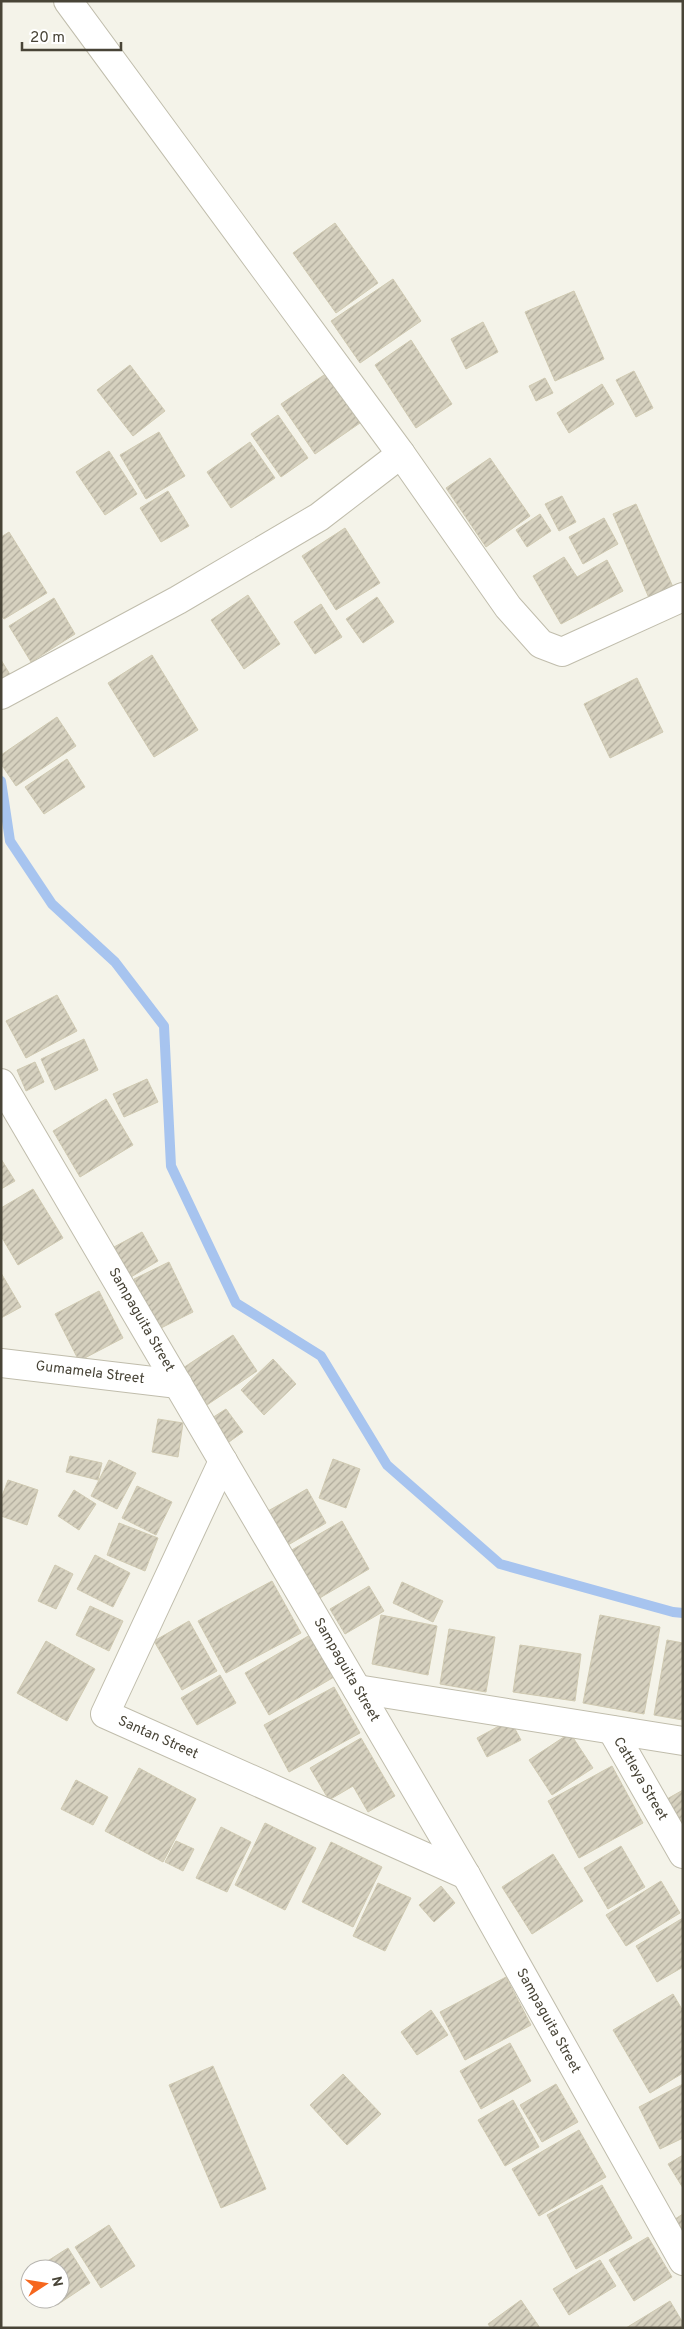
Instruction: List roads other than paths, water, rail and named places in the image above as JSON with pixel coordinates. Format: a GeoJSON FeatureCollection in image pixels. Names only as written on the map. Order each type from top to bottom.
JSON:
{"type":"FeatureCollection","features":[{"type":"Feature","properties":{"kind":"street"},"geometry":{"type":"LineString","coordinates":[[68,1],[402,454],[508,607],[541,644],[562,652],[683,597]]}},
{"type":"Feature","properties":{"kind":"street"},"geometry":{"type":"LineString","coordinates":[[1,695],[178,600],[319,516],[402,454]]}},
{"type":"Feature","properties":{"kind":"street","name":"Sampaguita Street"},"geometry":{"type":"LineString","coordinates":[[1,1083],[466,1875],[683,2261]]}},
{"type":"Feature","properties":{"kind":"street","name":"Gumamela Street"},"geometry":{"type":"LineString","coordinates":[[1,1363],[178,1384]]}},
{"type":"Feature","properties":{"kind":"street","name":"Santan Street"},"geometry":{"type":"LineString","coordinates":[[223,1461],[105,1714],[466,1875]]}},
{"type":"Feature","properties":{"kind":"street"},"geometry":{"type":"LineString","coordinates":[[357,1689],[683,1741]]}},
{"type":"Feature","properties":{"kind":"street","name":"Cattleya Street"},"geometry":{"type":"LineString","coordinates":[[612,1730],[683,1854]]}},
{"type":"Feature","properties":{"kind":"waterway"},"geometry":{"type":"LineString","coordinates":[[1,781],[10,841],[52,904],[115,962],[164,1026],[171,1166],[236,1303],[321,1356],[387,1465],[500,1564],[673,1612],[683,1613]]}}]}
